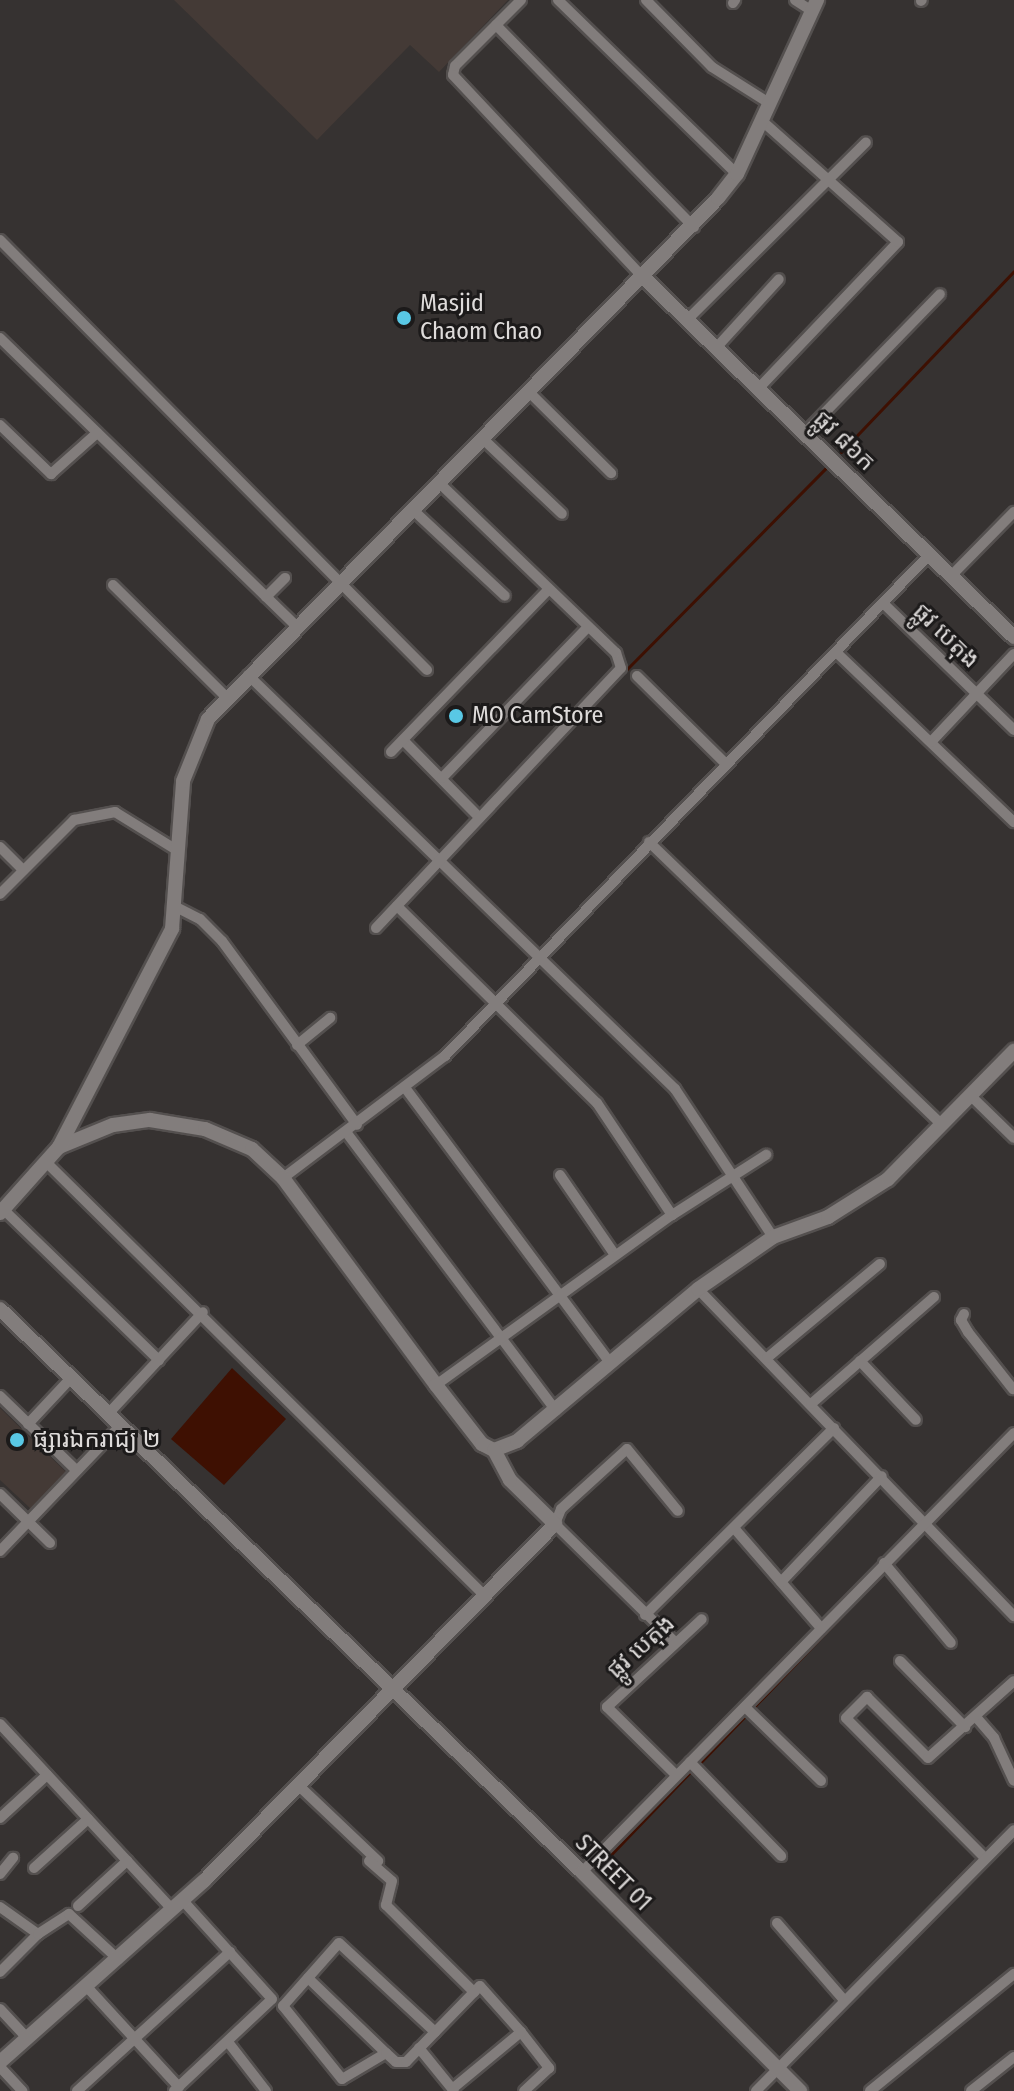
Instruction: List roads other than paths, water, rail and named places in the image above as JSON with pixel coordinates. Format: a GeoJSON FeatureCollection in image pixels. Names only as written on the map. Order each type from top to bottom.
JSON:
{"type":"FeatureCollection","features":[{"type":"Feature","properties":{"kind":"street"},"geometry":{"type":"LineString","coordinates":[[521,0],[455,66],[453,75],[643,277]]}},
{"type":"Feature","properties":{"kind":"street"},"geometry":{"type":"LineString","coordinates":[[558,0],[737,174]]}},
{"type":"Feature","properties":{"kind":"street"},"geometry":{"type":"LineString","coordinates":[[646,0],[712,67],[769,103]]}},
{"type":"Feature","properties":{"kind":"street"},"geometry":{"type":"LineString","coordinates":[[159,1360],[2,1211],[48,1164],[59,1147],[172,929],[176,907],[175,849],[190,754],[226,697],[694,227],[737,174],[814,6],[795,0]]}},
{"type":"Feature","properties":{"kind":"street"},"geometry":{"type":"LineString","coordinates":[[496,25],[694,227]]}},
{"type":"Feature","properties":{"kind":"street"},"geometry":{"type":"LineString","coordinates":[[758,389],[897,248],[892,235],[761,120]]}},
{"type":"Feature","properties":{"kind":"street"},"geometry":{"type":"LineString","coordinates":[[687,320],[866,142]]}},
{"type":"Feature","properties":{"kind":"street"},"geometry":{"type":"LineString","coordinates":[[0,240],[427,670]]}},
{"type":"Feature","properties":{"kind":"street","name":"ផ្លូវ ៨៦ក"},"geometry":{"type":"LineString","coordinates":[[643,277],[1014,637]]}},
{"type":"Feature","properties":{"kind":"street"},"geometry":{"type":"LineString","coordinates":[[716,348],[779,279]]}},
{"type":"Feature","properties":{"kind":"street"},"geometry":{"type":"LineString","coordinates":[[804,434],[940,294]]}},
{"type":"Feature","properties":{"kind":"street"},"geometry":{"type":"LineString","coordinates":[[0,338],[296,626]]}},
{"type":"Feature","properties":{"kind":"street"},"geometry":{"type":"LineString","coordinates":[[528,391],[611,473]]}},
{"type":"Feature","properties":{"kind":"street"},"geometry":{"type":"LineString","coordinates":[[0,425],[51,474],[97,433]]}},
{"type":"Feature","properties":{"kind":"street"},"geometry":{"type":"LineString","coordinates":[[482,438],[562,514]]}},
{"type":"Feature","properties":{"kind":"street"},"geometry":{"type":"LineString","coordinates":[[376,928],[478,816],[618,673],[616,653],[438,482]]}},
{"type":"Feature","properties":{"kind":"street"},"geometry":{"type":"LineString","coordinates":[[412,509],[505,596]]}},
{"type":"Feature","properties":{"kind":"street"},"geometry":{"type":"LineString","coordinates":[[951,576],[1014,512]]}},
{"type":"Feature","properties":{"kind":"street"},"geometry":{"type":"LineString","coordinates":[[283,1178],[406,1089],[496,1004],[929,555]]}},
{"type":"Feature","properties":{"kind":"street"},"geometry":{"type":"LineString","coordinates":[[266,597],[285,578]]}},
{"type":"Feature","properties":{"kind":"street"},"geometry":{"type":"LineString","coordinates":[[113,585],[226,697]]}},
{"type":"Feature","properties":{"kind":"street"},"geometry":{"type":"LineString","coordinates":[[391,752],[549,589]]}},
{"type":"Feature","properties":{"kind":"street","name":"ផ្លូវ បេតុង"},"geometry":{"type":"LineString","coordinates":[[884,604],[1014,730]]}},
{"type":"Feature","properties":{"kind":"street"},"geometry":{"type":"LineString","coordinates":[[442,778],[588,627]]}},
{"type":"Feature","properties":{"kind":"street"},"geometry":{"type":"LineString","coordinates":[[837,653],[1014,822]]}},
{"type":"Feature","properties":{"kind":"street"},"geometry":{"type":"LineString","coordinates":[[931,742],[1014,654]]}},
{"type":"Feature","properties":{"kind":"street"},"geometry":{"type":"LineString","coordinates":[[248,675],[438,861],[543,957],[675,1089],[730,1179],[773,1237]]}},
{"type":"Feature","properties":{"kind":"street"},"geometry":{"type":"LineString","coordinates":[[637,676],[726,764]]}},
{"type":"Feature","properties":{"kind":"street"},"geometry":{"type":"LineString","coordinates":[[403,740],[478,816]]}},
{"type":"Feature","properties":{"kind":"street"},"geometry":{"type":"LineString","coordinates":[[0,894],[74,820],[115,812],[175,849]]}},
{"type":"Feature","properties":{"kind":"street"},"geometry":{"type":"LineString","coordinates":[[649,842],[942,1125]]}},
{"type":"Feature","properties":{"kind":"street"},"geometry":{"type":"LineString","coordinates":[[0,847],[23,870]]}},
{"type":"Feature","properties":{"kind":"street"},"geometry":{"type":"LineString","coordinates":[[397,906],[615,1124],[672,1215]]}},
{"type":"Feature","properties":{"kind":"street"},"geometry":{"type":"LineString","coordinates":[[176,907],[200,919],[222,941],[357,1125]]}},
{"type":"Feature","properties":{"kind":"street"},"geometry":{"type":"LineString","coordinates":[[297,1045],[330,1018]]}},
{"type":"Feature","properties":{"kind":"street"},"geometry":{"type":"LineString","coordinates":[[494,1450],[517,1441],[698,1289],[773,1237],[828,1217],[888,1179],[1014,1051]]}},
{"type":"Feature","properties":{"kind":"street"},"geometry":{"type":"LineString","coordinates":[[406,1089],[610,1363]]}},
{"type":"Feature","properties":{"kind":"street"},"geometry":{"type":"LineString","coordinates":[[971,1096],[1014,1138]]}},
{"type":"Feature","properties":{"kind":"street"},"geometry":{"type":"LineString","coordinates":[[59,1147],[128,1121],[188,1125],[237,1140],[283,1178],[436,1385],[482,1444],[494,1450],[510,1480],[675,1642]]}},
{"type":"Feature","properties":{"kind":"street"},"geometry":{"type":"LineString","coordinates":[[346,1132],[556,1411]]}},
{"type":"Feature","properties":{"kind":"street"},"geometry":{"type":"LineString","coordinates":[[436,1385],[672,1215],[766,1155]]}},
{"type":"Feature","properties":{"kind":"street"},"geometry":{"type":"LineString","coordinates":[[48,1164],[203,1312],[484,1595]]}},
{"type":"Feature","properties":{"kind":"street"},"geometry":{"type":"LineString","coordinates":[[560,1175],[615,1255]]}},
{"type":"Feature","properties":{"kind":"street"},"geometry":{"type":"LineString","coordinates":[[767,1358],[880,1264]]}},
{"type":"Feature","properties":{"kind":"street"},"geometry":{"type":"LineString","coordinates":[[698,1289],[1014,1616]]}},
{"type":"Feature","properties":{"kind":"street"},"geometry":{"type":"LineString","coordinates":[[811,1404],[934,1297]]}},
{"type":"Feature","properties":{"kind":"street","name":"STREET 01"},"geometry":{"type":"LineString","coordinates":[[0,1309],[390,1690],[582,1872],[800,2091]]}},
{"type":"Feature","properties":{"kind":"street"},"geometry":{"type":"LineString","coordinates":[[108,1414],[203,1312]]}},
{"type":"Feature","properties":{"kind":"street"},"geometry":{"type":"LineString","coordinates":[[964,1314],[961,1320],[968,1332],[1014,1389]]}},
{"type":"Feature","properties":{"kind":"street"},"geometry":{"type":"LineString","coordinates":[[860,1361],[916,1420]]}},
{"type":"Feature","properties":{"kind":"street"},"geometry":{"type":"LineString","coordinates":[[28,1424],[71,1378]]}},
{"type":"Feature","properties":{"kind":"street"},"geometry":{"type":"LineString","coordinates":[[0,1396],[77,1471]]}},
{"type":"Feature","properties":{"kind":"street"},"geometry":{"type":"LineString","coordinates":[[0,1551],[120,1426]]}},
{"type":"Feature","properties":{"kind":"street"},"geometry":{"type":"LineString","coordinates":[[645,1615],[834,1428]]}},
{"type":"Feature","properties":{"kind":"street"},"geometry":{"type":"LineString","coordinates":[[582,1872],[676,1775],[694,1766],[749,1711],[821,1628],[887,1567],[925,1521],[1014,1433]]}},
{"type":"Feature","properties":{"kind":"street"},"geometry":{"type":"LineString","coordinates":[[22,2091],[0,2064],[178,1905],[555,1524],[561,1509],[627,1449],[678,1511]]}},
{"type":"Feature","properties":{"kind":"street"},"geometry":{"type":"LineString","coordinates":[[781,1582],[882,1476]]}},
{"type":"Feature","properties":{"kind":"street"},"geometry":{"type":"LineString","coordinates":[[0,1494],[50,1543]]}},
{"type":"Feature","properties":{"kind":"street"},"geometry":{"type":"LineString","coordinates":[[734,1528],[821,1628]]}},
{"type":"Feature","properties":{"kind":"street"},"geometry":{"type":"LineString","coordinates":[[887,1567],[951,1643]]}},
{"type":"Feature","properties":{"kind":"street","name":"ផ្លូវ បេតុង"},"geometry":{"type":"LineString","coordinates":[[676,1775],[607,1707],[702,1619]]}},
{"type":"Feature","properties":{"kind":"street"},"geometry":{"type":"LineString","coordinates":[[900,1661],[965,1727]]}},
{"type":"Feature","properties":{"kind":"street"},"geometry":{"type":"LineString","coordinates":[[985,1858],[846,1718],[867,1697],[928,1758],[1014,1681]]}},
{"type":"Feature","properties":{"kind":"street"},"geometry":{"type":"LineString","coordinates":[[749,1711],[821,1781]]}},
{"type":"Feature","properties":{"kind":"street"},"geometry":{"type":"LineString","coordinates":[[976,1717],[994,1738],[1014,1781]]}},
{"type":"Feature","properties":{"kind":"street"},"geometry":{"type":"LineString","coordinates":[[2,1730],[127,1861],[230,1952],[272,1999],[178,2089],[87,1987]]}},
{"type":"Feature","properties":{"kind":"street"},"geometry":{"type":"LineString","coordinates":[[694,1766],[781,1856]]}},
{"type":"Feature","properties":{"kind":"street"},"geometry":{"type":"LineString","coordinates":[[0,1818],[47,1775]]}},
{"type":"Feature","properties":{"kind":"street"},"geometry":{"type":"LineString","coordinates":[[297,1784],[392,1881],[386,1905],[474,1992]]}},
{"type":"Feature","properties":{"kind":"street"},"geometry":{"type":"LineString","coordinates":[[34,1868],[88,1819]]}},
{"type":"Feature","properties":{"kind":"street"},"geometry":{"type":"LineString","coordinates":[[756,2091],[1014,1830]]}},
{"type":"Feature","properties":{"kind":"street"},"geometry":{"type":"LineString","coordinates":[[0,1874],[13,1858]]}},
{"type":"Feature","properties":{"kind":"street"},"geometry":{"type":"LineString","coordinates":[[78,1906],[127,1861]]}},
{"type":"Feature","properties":{"kind":"street"},"geometry":{"type":"LineString","coordinates":[[0,1907],[38,1934]]}},
{"type":"Feature","properties":{"kind":"street"},"geometry":{"type":"LineString","coordinates":[[0,1972],[38,1934],[69,1914],[118,1959]]}},
{"type":"Feature","properties":{"kind":"street"},"geometry":{"type":"LineString","coordinates":[[777,1923],[844,2000]]}},
{"type":"Feature","properties":{"kind":"street"},"geometry":{"type":"LineString","coordinates":[[386,2053],[348,2079],[338,2076],[283,2006],[334,1946],[346,1945],[435,2032]]}},
{"type":"Feature","properties":{"kind":"street"},"geometry":{"type":"LineString","coordinates":[[77,2091],[230,1952]]}},
{"type":"Feature","properties":{"kind":"street"},"geometry":{"type":"LineString","coordinates":[[870,2091],[1014,1974]]}},
{"type":"Feature","properties":{"kind":"street"},"geometry":{"type":"LineString","coordinates":[[308,1978],[401,2064],[480,1986],[549,2068],[524,2091]]}},
{"type":"Feature","properties":{"kind":"street"},"geometry":{"type":"LineString","coordinates":[[0,2009],[27,2038]]}},
{"type":"Feature","properties":{"kind":"street"},"geometry":{"type":"LineString","coordinates":[[419,2048],[453,2090],[521,2032]]}},
{"type":"Feature","properties":{"kind":"street"},"geometry":{"type":"LineString","coordinates":[[228,2042],[266,2091]]}},
{"type":"Feature","properties":{"kind":"street"},"geometry":{"type":"LineString","coordinates":[[971,2091],[1014,2057]]}},
{"type":"Feature","properties":{"kind":"waterway"},"geometry":{"type":"LineString","coordinates":[[841,452],[1014,271]]}},
{"type":"Feature","properties":{"kind":"waterway"},"geometry":{"type":"LineString","coordinates":[[623,673],[828,466]]}},
{"type":"Feature","properties":{"kind":"waterway"},"geometry":{"type":"LineString","coordinates":[[698,1765],[912,1543]]}},
{"type":"Feature","properties":{"kind":"waterway"},"geometry":{"type":"LineString","coordinates":[[600,1866],[692,1770]]}},
{"type":"Feature","properties":{"kind":"place","name":"Masjid Chaom Chao"},"geometry":{"type":"Point","coordinates":[404,318]}},
{"type":"Feature","properties":{"kind":"place","name":"MO CamStore"},"geometry":{"type":"Point","coordinates":[456,716]}},
{"type":"Feature","properties":{"kind":"place","name":"ផ្សារឯករាជ្យ ២"},"geometry":{"type":"Point","coordinates":[17,1440]}}]}
